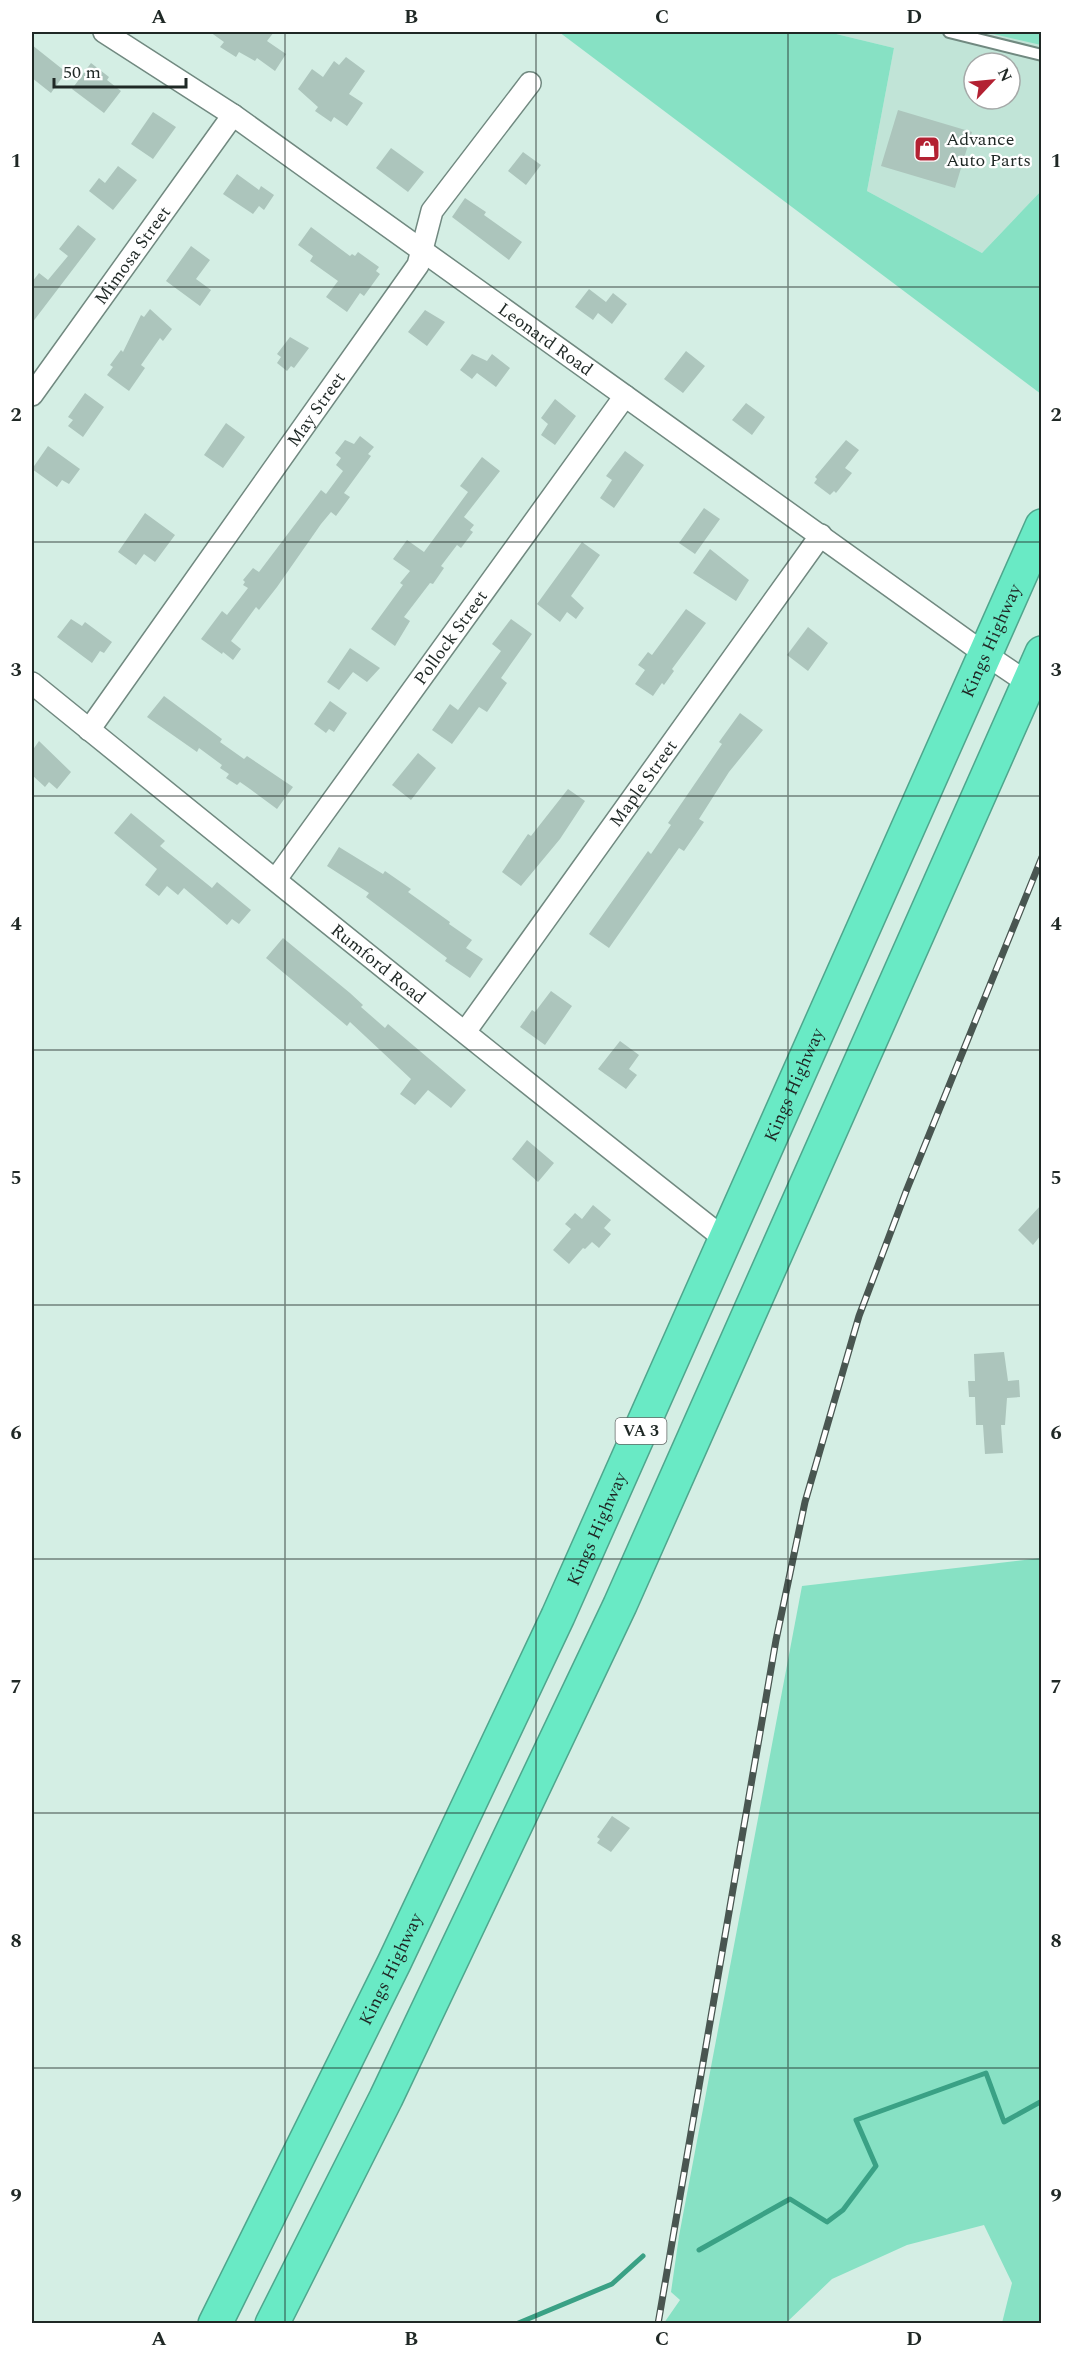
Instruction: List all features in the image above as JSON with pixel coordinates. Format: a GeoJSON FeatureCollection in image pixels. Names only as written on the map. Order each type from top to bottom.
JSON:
{"type":"FeatureCollection","features":[{"type":"Feature","properties":{"kind":"highway","name":"Kings Highway"},"geometry":{"type":"LineString","coordinates":[[215,2324],[389,1973],[558,1616],[1041,526]]}},
{"type":"Feature","properties":{"kind":"highway","name":"VA 3"},"geometry":{"type":"LineString","coordinates":[[272,2324],[386,2098],[523,1814],[1035,684],[1041,653]]}},
{"type":"Feature","properties":{"kind":"highway"},"geometry":{"type":"LineString","coordinates":[[477,1789],[523,1814]]}},
{"type":"Feature","properties":{"kind":"street","name":"Leonard Road"},"geometry":{"type":"LineString","coordinates":[[104,32],[233,115],[985,654],[1035,684]]}},
{"type":"Feature","properties":{"kind":"street","name":"May Street"},"geometry":{"type":"LineString","coordinates":[[89,730],[418,265],[432,211],[530,83]]}},
{"type":"Feature","properties":{"kind":"street","name":"Mimosa Street"},"geometry":{"type":"LineString","coordinates":[[32,395],[233,115]]}},
{"type":"Feature","properties":{"kind":"street","name":"Pollock Street"},"geometry":{"type":"LineString","coordinates":[[276,879],[625,396]]}},
{"type":"Feature","properties":{"kind":"street","name":"Maple Street"},"geometry":{"type":"LineString","coordinates":[[465,1032],[821,535]]}},
{"type":"Feature","properties":{"kind":"street","name":"Rumford Road"},"geometry":{"type":"LineString","coordinates":[[32,683],[726,1240]]}},
{"type":"Feature","properties":{"kind":"lane"},"geometry":{"type":"LineString","coordinates":[[949,32],[1041,55]]}},
{"type":"Feature","properties":{"kind":"shaded area"},"geometry":{"type":"Polygon","coordinates":[[[828,32],[1041,32],[1041,191],[982,253],[867,191],[894,48],[828,32]]]}},
{"type":"Feature","properties":{"kind":"green space"},"geometry":{"type":"Polygon","coordinates":[[[559,32],[828,32],[894,48],[867,191],[982,253],[1041,191],[1041,394],[559,32]]]}},
{"type":"Feature","properties":{"kind":"green space"},"geometry":{"type":"Polygon","coordinates":[[[985,32],[1041,32],[1041,45],[985,32]]]}},
{"type":"Feature","properties":{"kind":"green space"},"geometry":{"type":"Polygon","coordinates":[[[1041,1558],[1041,2323],[1002,2323],[1012,2283],[984,2225],[907,2245],[832,2279],[786,2323],[664,2323],[680,2300],[671,2292],[679,2236],[802,1586],[1041,1558]]]}},
{"type":"Feature","properties":{"kind":"building"},"geometry":{"type":"Polygon","coordinates":[[[210,32],[274,32],[267,41],[286,54],[275,71],[257,58],[255,61],[239,52],[236,57],[220,47],[224,42],[210,32]]]}},
{"type":"Feature","properties":{"kind":"building"},"geometry":{"type":"Polygon","coordinates":[[[32,45],[66,72],[51,93],[32,78],[32,45]]]}},
{"type":"Feature","properties":{"kind":"building"},"geometry":{"type":"Polygon","coordinates":[[[346,57],[365,71],[349,94],[363,103],[347,126],[334,117],[331,122],[315,111],[318,107],[298,89],[312,69],[323,77],[334,61],[339,65],[346,57]]]}},
{"type":"Feature","properties":{"kind":"building"},"geometry":{"type":"Polygon","coordinates":[[[91,63],[109,77],[107,80],[121,91],[104,113],[72,89],[91,63]]]}},
{"type":"Feature","properties":{"kind":"building","name":"Advance Auto Parts"},"geometry":{"type":"Polygon","coordinates":[[[898,110],[972,132],[955,188],[881,166],[898,110]]]}},
{"type":"Feature","properties":{"kind":"building"},"geometry":{"type":"Polygon","coordinates":[[[153,112],[176,127],[153,159],[131,144],[153,112]]]}},
{"type":"Feature","properties":{"kind":"building"},"geometry":{"type":"Polygon","coordinates":[[[391,148],[424,172],[408,192],[376,168],[391,148]]]}},
{"type":"Feature","properties":{"kind":"building"},"geometry":{"type":"Polygon","coordinates":[[[523,152],[541,165],[526,185],[508,171],[523,152]]]}},
{"type":"Feature","properties":{"kind":"building"},"geometry":{"type":"Polygon","coordinates":[[[118,166],[137,180],[113,210],[89,191],[99,178],[105,183],[118,166]]]}},
{"type":"Feature","properties":{"kind":"building"},"geometry":{"type":"Polygon","coordinates":[[[237,174],[259,190],[261,186],[274,195],[264,210],[259,206],[253,214],[223,194],[237,174]]]}},
{"type":"Feature","properties":{"kind":"building"},"geometry":{"type":"Polygon","coordinates":[[[465,198],[486,212],[484,215],[522,242],[509,260],[452,217],[465,198]]]}},
{"type":"Feature","properties":{"kind":"building"},"geometry":{"type":"Polygon","coordinates":[[[78,225],[96,239],[32,323],[32,282],[39,273],[48,280],[68,256],[59,249],[78,225]]]}},
{"type":"Feature","properties":{"kind":"building"},"geometry":{"type":"Polygon","coordinates":[[[311,227],[350,256],[352,254],[355,256],[358,252],[379,267],[376,271],[380,274],[364,296],[360,293],[347,312],[326,297],[338,281],[310,261],[313,256],[298,245],[311,227]]]}},
{"type":"Feature","properties":{"kind":"building"},"geometry":{"type":"Polygon","coordinates":[[[191,246],[210,260],[196,279],[211,290],[200,306],[166,281],[191,246]]]}},
{"type":"Feature","properties":{"kind":"building"},"geometry":{"type":"Polygon","coordinates":[[[589,289],[606,302],[613,293],[627,304],[612,324],[598,313],[593,320],[575,307],[589,289]]]}},
{"type":"Feature","properties":{"kind":"building"},"geometry":{"type":"Polygon","coordinates":[[[150,309],[172,329],[163,341],[160,338],[141,365],[145,368],[129,391],[107,375],[113,367],[110,365],[121,350],[123,352],[141,315],[144,317],[150,309]]]}},
{"type":"Feature","properties":{"kind":"building"},"geometry":{"type":"Polygon","coordinates":[[[425,310],[445,322],[427,346],[408,332],[425,310]]]}},
{"type":"Feature","properties":{"kind":"building"},"geometry":{"type":"Polygon","coordinates":[[[290,337],[309,348],[294,368],[291,366],[287,371],[277,363],[281,357],[277,354],[290,337]]]}},
{"type":"Feature","properties":{"kind":"building"},"geometry":{"type":"Polygon","coordinates":[[[686,351],[705,366],[683,393],[664,379],[686,351]]]}},
{"type":"Feature","properties":{"kind":"building"},"geometry":{"type":"Polygon","coordinates":[[[472,354],[487,361],[492,354],[510,368],[496,387],[477,373],[472,379],[460,370],[472,354]]]}},
{"type":"Feature","properties":{"kind":"building"},"geometry":{"type":"Polygon","coordinates":[[[85,393],[104,407],[83,437],[68,426],[73,420],[68,417],[85,393]]]}},
{"type":"Feature","properties":{"kind":"building"},"geometry":{"type":"Polygon","coordinates":[[[555,399],[576,416],[555,445],[541,435],[548,424],[541,418],[555,399]]]}},
{"type":"Feature","properties":{"kind":"building"},"geometry":{"type":"Polygon","coordinates":[[[746,403],[765,417],[752,435],[732,420],[746,403]]]}},
{"type":"Feature","properties":{"kind":"building"},"geometry":{"type":"Polygon","coordinates":[[[226,423],[245,437],[223,468],[204,455],[226,423]]]}},
{"type":"Feature","properties":{"kind":"building"},"geometry":{"type":"Polygon","coordinates":[[[360,436],[374,447],[368,454],[371,456],[344,493],[350,497],[336,516],[331,512],[321,524],[277,587],[259,610],[256,607],[231,641],[241,649],[233,660],[223,652],[222,654],[201,639],[222,611],[227,615],[248,588],[243,585],[245,582],[243,580],[253,568],[259,572],[321,490],[326,494],[343,471],[336,465],[341,458],[335,453],[345,440],[354,444],[360,436]]]}},
{"type":"Feature","properties":{"kind":"building"},"geometry":{"type":"Polygon","coordinates":[[[846,440],[859,450],[845,468],[852,473],[836,493],[834,491],[830,495],[814,483],[817,479],[815,477],[846,440]]]}},
{"type":"Feature","properties":{"kind":"building"},"geometry":{"type":"Polygon","coordinates":[[[48,446],[80,469],[69,484],[62,480],[57,487],[32,469],[48,446]]]}},
{"type":"Feature","properties":{"kind":"building"},"geometry":{"type":"Polygon","coordinates":[[[625,451],[644,465],[614,508],[600,498],[612,480],[606,476],[625,451]]]}},
{"type":"Feature","properties":{"kind":"building"},"geometry":{"type":"Polygon","coordinates":[[[482,457],[500,471],[464,517],[474,525],[470,530],[473,532],[461,548],[457,545],[441,566],[444,568],[433,584],[430,583],[404,617],[410,621],[395,646],[371,629],[403,585],[400,583],[410,571],[393,559],[407,540],[424,552],[468,492],[460,486],[482,457]]]}},
{"type":"Feature","properties":{"kind":"building"},"geometry":{"type":"Polygon","coordinates":[[[704,508],[720,519],[695,554],[679,543],[704,508]]]}},
{"type":"Feature","properties":{"kind":"building"},"geometry":{"type":"Polygon","coordinates":[[[145,513],[175,535],[155,562],[144,554],[136,565],[118,552],[145,513]]]}},
{"type":"Feature","properties":{"kind":"building"},"geometry":{"type":"Polygon","coordinates":[[[582,542],[600,555],[571,596],[584,608],[576,619],[567,612],[560,622],[537,604],[582,542]]]}},
{"type":"Feature","properties":{"kind":"building"},"geometry":{"type":"Polygon","coordinates":[[[710,549],[749,580],[736,601],[693,573],[710,549]]]}},
{"type":"Feature","properties":{"kind":"building"},"geometry":{"type":"Polygon","coordinates":[[[686,609],[706,623],[672,669],[674,671],[664,685],[662,683],[653,696],[635,684],[645,670],[638,665],[648,652],[652,655],[686,609]]]}},
{"type":"Feature","properties":{"kind":"building"},"geometry":{"type":"Polygon","coordinates":[[[71,619],[82,626],[85,622],[112,642],[104,653],[100,651],[92,663],[57,637],[71,619]]]}},
{"type":"Feature","properties":{"kind":"building"},"geometry":{"type":"Polygon","coordinates":[[[511,619],[532,634],[501,678],[507,683],[487,712],[479,707],[452,744],[432,730],[450,704],[458,710],[501,651],[492,644],[511,619]]]}},
{"type":"Feature","properties":{"kind":"building"},"geometry":{"type":"Polygon","coordinates":[[[808,627],[828,643],[808,671],[787,655],[808,627]]]}},
{"type":"Feature","properties":{"kind":"building"},"geometry":{"type":"Polygon","coordinates":[[[350,648],[380,668],[367,682],[353,672],[339,690],[327,682],[350,648]]]}},
{"type":"Feature","properties":{"kind":"building"},"geometry":{"type":"Polygon","coordinates":[[[164,696],[222,739],[220,742],[244,759],[247,756],[293,787],[277,809],[240,782],[237,785],[226,778],[229,774],[220,768],[222,765],[199,748],[197,752],[147,717],[164,696]]]}},
{"type":"Feature","properties":{"kind":"building"},"geometry":{"type":"Polygon","coordinates":[[[330,701],[347,713],[334,732],[329,729],[326,733],[314,724],[330,701]]]}},
{"type":"Feature","properties":{"kind":"building"},"geometry":{"type":"Polygon","coordinates":[[[740,713],[763,730],[729,772],[699,819],[704,822],[684,851],[679,848],[609,948],[589,934],[648,851],[651,854],[671,825],[668,823],[722,744],[719,742],[740,713]]]}},
{"type":"Feature","properties":{"kind":"building"},"geometry":{"type":"Polygon","coordinates":[[[39,741],[71,772],[57,789],[49,782],[45,787],[32,775],[32,751],[39,741]]]}},
{"type":"Feature","properties":{"kind":"building"},"geometry":{"type":"Polygon","coordinates":[[[418,753],[436,768],[411,800],[392,785],[418,753]]]}},
{"type":"Feature","properties":{"kind":"building"},"geometry":{"type":"Polygon","coordinates":[[[568,789],[585,801],[560,839],[521,886],[502,872],[528,834],[531,836],[568,789]]]}},
{"type":"Feature","properties":{"kind":"building"},"geometry":{"type":"Polygon","coordinates":[[[131,813],[165,841],[160,846],[212,888],[217,882],[251,910],[239,924],[232,919],[227,925],[184,888],[178,895],[167,886],[159,896],[145,885],[157,869],[114,833],[131,813]]]}},
{"type":"Feature","properties":{"kind":"building"},"geometry":{"type":"Polygon","coordinates":[[[339,847],[383,874],[385,871],[411,889],[408,892],[472,940],[466,948],[483,959],[470,978],[445,961],[447,958],[366,897],[369,893],[327,866],[339,847]]]}},
{"type":"Feature","properties":{"kind":"building"},"geometry":{"type":"Polygon","coordinates":[[[283,938],[350,993],[363,1005],[361,1007],[385,1028],[388,1024],[466,1090],[451,1108],[428,1090],[415,1105],[400,1094],[411,1079],[350,1022],[347,1026],[266,958],[283,938]]]}},
{"type":"Feature","properties":{"kind":"building"},"geometry":{"type":"Polygon","coordinates":[[[551,991],[572,1006],[545,1045],[520,1027],[532,1010],[535,1012],[551,991]]]}},
{"type":"Feature","properties":{"kind":"building"},"geometry":{"type":"Polygon","coordinates":[[[620,1041],[639,1055],[629,1069],[637,1075],[626,1089],[598,1069],[620,1041]]]}},
{"type":"Feature","properties":{"kind":"building"},"geometry":{"type":"Polygon","coordinates":[[[527,1140],[554,1163],[538,1182],[512,1159],[527,1140]]]}},
{"type":"Feature","properties":{"kind":"building"},"geometry":{"type":"Polygon","coordinates":[[[593,1205],[611,1220],[604,1228],[611,1234],[599,1248],[592,1242],[585,1249],[583,1248],[569,1264],[553,1250],[571,1229],[565,1224],[575,1213],[582,1219],[593,1205]]]}},
{"type":"Feature","properties":{"kind":"building"},"geometry":{"type":"Polygon","coordinates":[[[1041,1205],[1041,1235],[1033,1245],[1018,1230],[1041,1205]]]}},
{"type":"Feature","properties":{"kind":"building"},"geometry":{"type":"Polygon","coordinates":[[[1004,1352],[1008,1381],[1019,1380],[1020,1397],[1007,1398],[1005,1425],[1001,1425],[1003,1453],[985,1454],[983,1425],[976,1425],[975,1397],[969,1397],[968,1381],[975,1381],[974,1354],[1004,1352]]]}},
{"type":"Feature","properties":{"kind":"building"},"geometry":{"type":"Polygon","coordinates":[[[612,1816],[630,1828],[611,1852],[597,1843],[600,1839],[597,1837],[612,1816]]]}},
{"type":"Feature","properties":{"kind":"waterway"},"geometry":{"type":"LineString","coordinates":[[699,2250],[790,2199],[827,2222],[843,2210],[876,2166],[856,2120],[986,2073],[1004,2122],[1042,2101]]}},
{"type":"Feature","properties":{"kind":"waterway"},"geometry":{"type":"LineString","coordinates":[[516,2324],[612,2284],[643,2256]]}},
{"type":"Feature","properties":{"kind":"railway"},"geometry":{"type":"LineString","coordinates":[[658,2324],[776,1640],[805,1502],[859,1316],[907,1189],[1042,857]]}},
{"type":"Feature","properties":{"kind":"place","name":"Advance Auto Parts"},"geometry":{"type":"Point","coordinates":[927,149]}}]}
